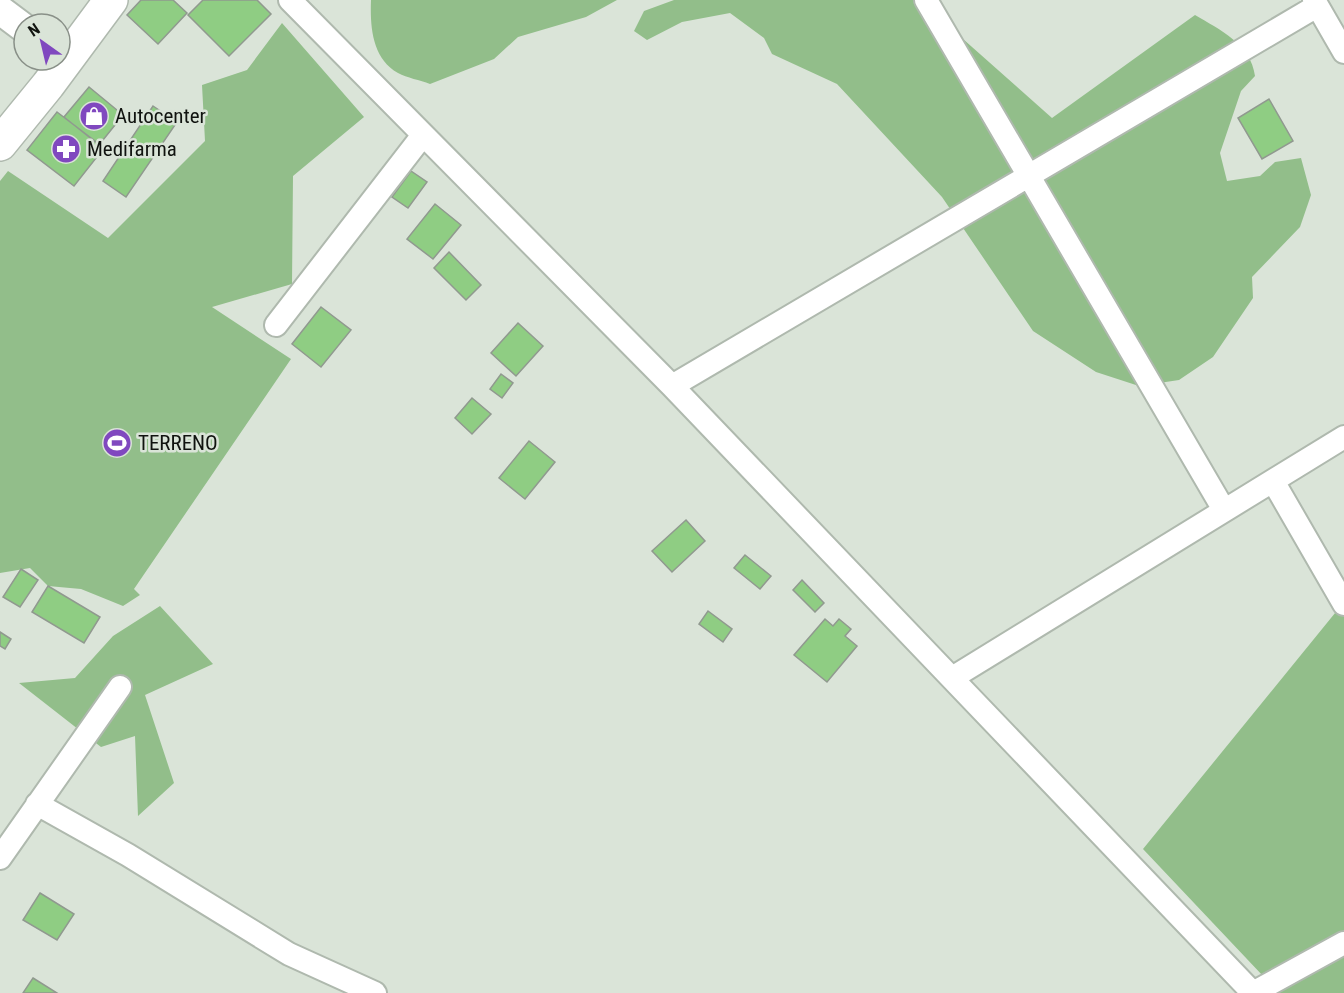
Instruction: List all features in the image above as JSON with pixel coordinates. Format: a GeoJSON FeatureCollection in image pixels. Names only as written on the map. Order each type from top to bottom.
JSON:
{"type":"FeatureCollection","features":[{"type":"Feature","properties":{"kind":"main road"},"geometry":{"type":"LineString","coordinates":[[72,43],[111,0]]}},
{"type":"Feature","properties":{"kind":"main road"},"geometry":{"type":"LineString","coordinates":[[0,144],[46,72]]}},
{"type":"Feature","properties":{"kind":"street"},"geometry":{"type":"LineString","coordinates":[[290,0],[672,386],[1253,993],[1344,943]]}},
{"type":"Feature","properties":{"kind":"street"},"geometry":{"type":"LineString","coordinates":[[926,0],[1224,510]]}},
{"type":"Feature","properties":{"kind":"street"},"geometry":{"type":"LineString","coordinates":[[672,386],[1316,3],[1344,52]]}},
{"type":"Feature","properties":{"kind":"street"},"geometry":{"type":"LineString","coordinates":[[276,325],[423,135]]}},
{"type":"Feature","properties":{"kind":"street"},"geometry":{"type":"LineString","coordinates":[[952,678],[1344,437]]}},
{"type":"Feature","properties":{"kind":"street"},"geometry":{"type":"LineString","coordinates":[[1273,481],[1344,604]]}},
{"type":"Feature","properties":{"kind":"street"},"geometry":{"type":"LineString","coordinates":[[0,858],[120,687]]}},
{"type":"Feature","properties":{"kind":"street"},"geometry":{"type":"LineString","coordinates":[[38,804],[128,855],[289,954],[375,993]]}},
{"type":"Feature","properties":{"kind":"green space"},"geometry":{"type":"Polygon","coordinates":[[[371,0],[617,0],[586,17],[518,37],[494,59],[430,84],[398,73],[383,59],[374,41],[371,0]]]}},
{"type":"Feature","properties":{"kind":"green space"},"geometry":{"type":"Polygon","coordinates":[[[674,0],[919,0],[1052,118],[1195,15],[1224,32],[1241,47],[1252,65],[1255,76],[1241,91],[1220,153],[1227,181],[1260,176],[1275,162],[1301,158],[1311,195],[1300,227],[1252,277],[1253,298],[1213,357],[1179,380],[1139,386],[1096,372],[1033,331],[942,197],[837,84],[772,54],[764,38],[730,13],[682,22],[647,40],[634,31],[644,11],[674,0]]]}},
{"type":"Feature","properties":{"kind":"green space","name":"TERRENO"},"geometry":{"type":"Polygon","coordinates":[[[282,23],[364,117],[293,176],[292,284],[212,307],[291,359],[134,589],[140,595],[123,606],[81,589],[48,586],[30,568],[0,573],[0,181],[8,171],[108,238],[205,141],[202,85],[247,70],[282,23]]]}},
{"type":"Feature","properties":{"kind":"green space"},"geometry":{"type":"Polygon","coordinates":[[[1344,602],[1344,993],[1279,993],[1143,849],[1344,602]]]}},
{"type":"Feature","properties":{"kind":"green space"},"geometry":{"type":"Polygon","coordinates":[[[160,606],[213,664],[145,695],[174,783],[138,816],[135,736],[101,747],[19,683],[75,678],[113,636],[160,606]]]}},
{"type":"Feature","properties":{"kind":"building"},"geometry":{"type":"Polygon","coordinates":[[[141,0],[173,0],[187,13],[158,44],[127,15],[141,0]]]}},
{"type":"Feature","properties":{"kind":"building"},"geometry":{"type":"Polygon","coordinates":[[[203,0],[257,0],[271,14],[229,56],[188,15],[203,0]]]}},
{"type":"Feature","properties":{"kind":"building","name":"Autocenter"},"geometry":{"type":"Polygon","coordinates":[[[89,87],[123,115],[99,145],[64,117],[89,87]]]}},
{"type":"Feature","properties":{"kind":"building"},"geometry":{"type":"Polygon","coordinates":[[[1269,99],[1293,141],[1262,159],[1238,118],[1269,99]]]}},
{"type":"Feature","properties":{"kind":"building"},"geometry":{"type":"Polygon","coordinates":[[[153,106],[177,122],[126,197],[103,181],[153,106]]]}},
{"type":"Feature","properties":{"kind":"building","name":"Medifarma"},"geometry":{"type":"Polygon","coordinates":[[[57,112],[104,148],[74,186],[27,150],[57,112]]]}},
{"type":"Feature","properties":{"kind":"building"},"geometry":{"type":"Polygon","coordinates":[[[411,171],[427,182],[408,208],[392,197],[411,171]]]}},
{"type":"Feature","properties":{"kind":"building"},"geometry":{"type":"Polygon","coordinates":[[[435,204],[461,225],[433,259],[407,239],[435,204]]]}},
{"type":"Feature","properties":{"kind":"building"},"geometry":{"type":"Polygon","coordinates":[[[449,252],[481,285],[466,300],[434,268],[449,252]]]}},
{"type":"Feature","properties":{"kind":"building"},"geometry":{"type":"Polygon","coordinates":[[[321,307],[351,330],[321,367],[292,344],[321,307]]]}},
{"type":"Feature","properties":{"kind":"building"},"geometry":{"type":"Polygon","coordinates":[[[518,323],[543,346],[516,376],[491,353],[518,323]]]}},
{"type":"Feature","properties":{"kind":"building"},"geometry":{"type":"Polygon","coordinates":[[[501,374],[513,383],[502,398],[490,389],[501,374]]]}},
{"type":"Feature","properties":{"kind":"building"},"geometry":{"type":"Polygon","coordinates":[[[472,398],[491,414],[472,434],[455,418],[472,398]]]}},
{"type":"Feature","properties":{"kind":"building"},"geometry":{"type":"Polygon","coordinates":[[[529,441],[555,462],[525,499],[499,478],[529,441]]]}},
{"type":"Feature","properties":{"kind":"building"},"geometry":{"type":"Polygon","coordinates":[[[686,520],[705,541],[672,572],[652,551],[686,520]]]}},
{"type":"Feature","properties":{"kind":"building"},"geometry":{"type":"Polygon","coordinates":[[[745,555],[771,576],[760,589],[734,568],[745,555]]]}},
{"type":"Feature","properties":{"kind":"building"},"geometry":{"type":"Polygon","coordinates":[[[21,569],[38,580],[20,607],[3,597],[21,569]]]}},
{"type":"Feature","properties":{"kind":"building"},"geometry":{"type":"Polygon","coordinates":[[[802,580],[824,603],[815,612],[793,590],[802,580]]]}},
{"type":"Feature","properties":{"kind":"building"},"geometry":{"type":"Polygon","coordinates":[[[48,586],[100,617],[84,643],[32,612],[48,586]]]}},
{"type":"Feature","properties":{"kind":"building"},"geometry":{"type":"Polygon","coordinates":[[[708,611],[732,629],[723,642],[699,624],[708,611]]]}},
{"type":"Feature","properties":{"kind":"building"},"geometry":{"type":"Polygon","coordinates":[[[825,619],[833,626],[839,619],[851,629],[845,636],[857,646],[827,682],[794,655],[825,619]]]}},
{"type":"Feature","properties":{"kind":"building"},"geometry":{"type":"Polygon","coordinates":[[[0,632],[11,639],[5,649],[0,646],[0,632]]]}},
{"type":"Feature","properties":{"kind":"building"},"geometry":{"type":"Polygon","coordinates":[[[40,893],[74,914],[57,940],[23,920],[40,893]]]}},
{"type":"Feature","properties":{"kind":"building"},"geometry":{"type":"Polygon","coordinates":[[[33,978],[57,993],[23,993],[33,978]]]}},
{"type":"Feature","properties":{"kind":"place","name":"Autocenter"},"geometry":{"type":"Point","coordinates":[94,116]}},
{"type":"Feature","properties":{"kind":"place","name":"Medifarma"},"geometry":{"type":"Point","coordinates":[66,149]}},
{"type":"Feature","properties":{"kind":"place","name":"TERRENO"},"geometry":{"type":"Point","coordinates":[117,443]}}]}
